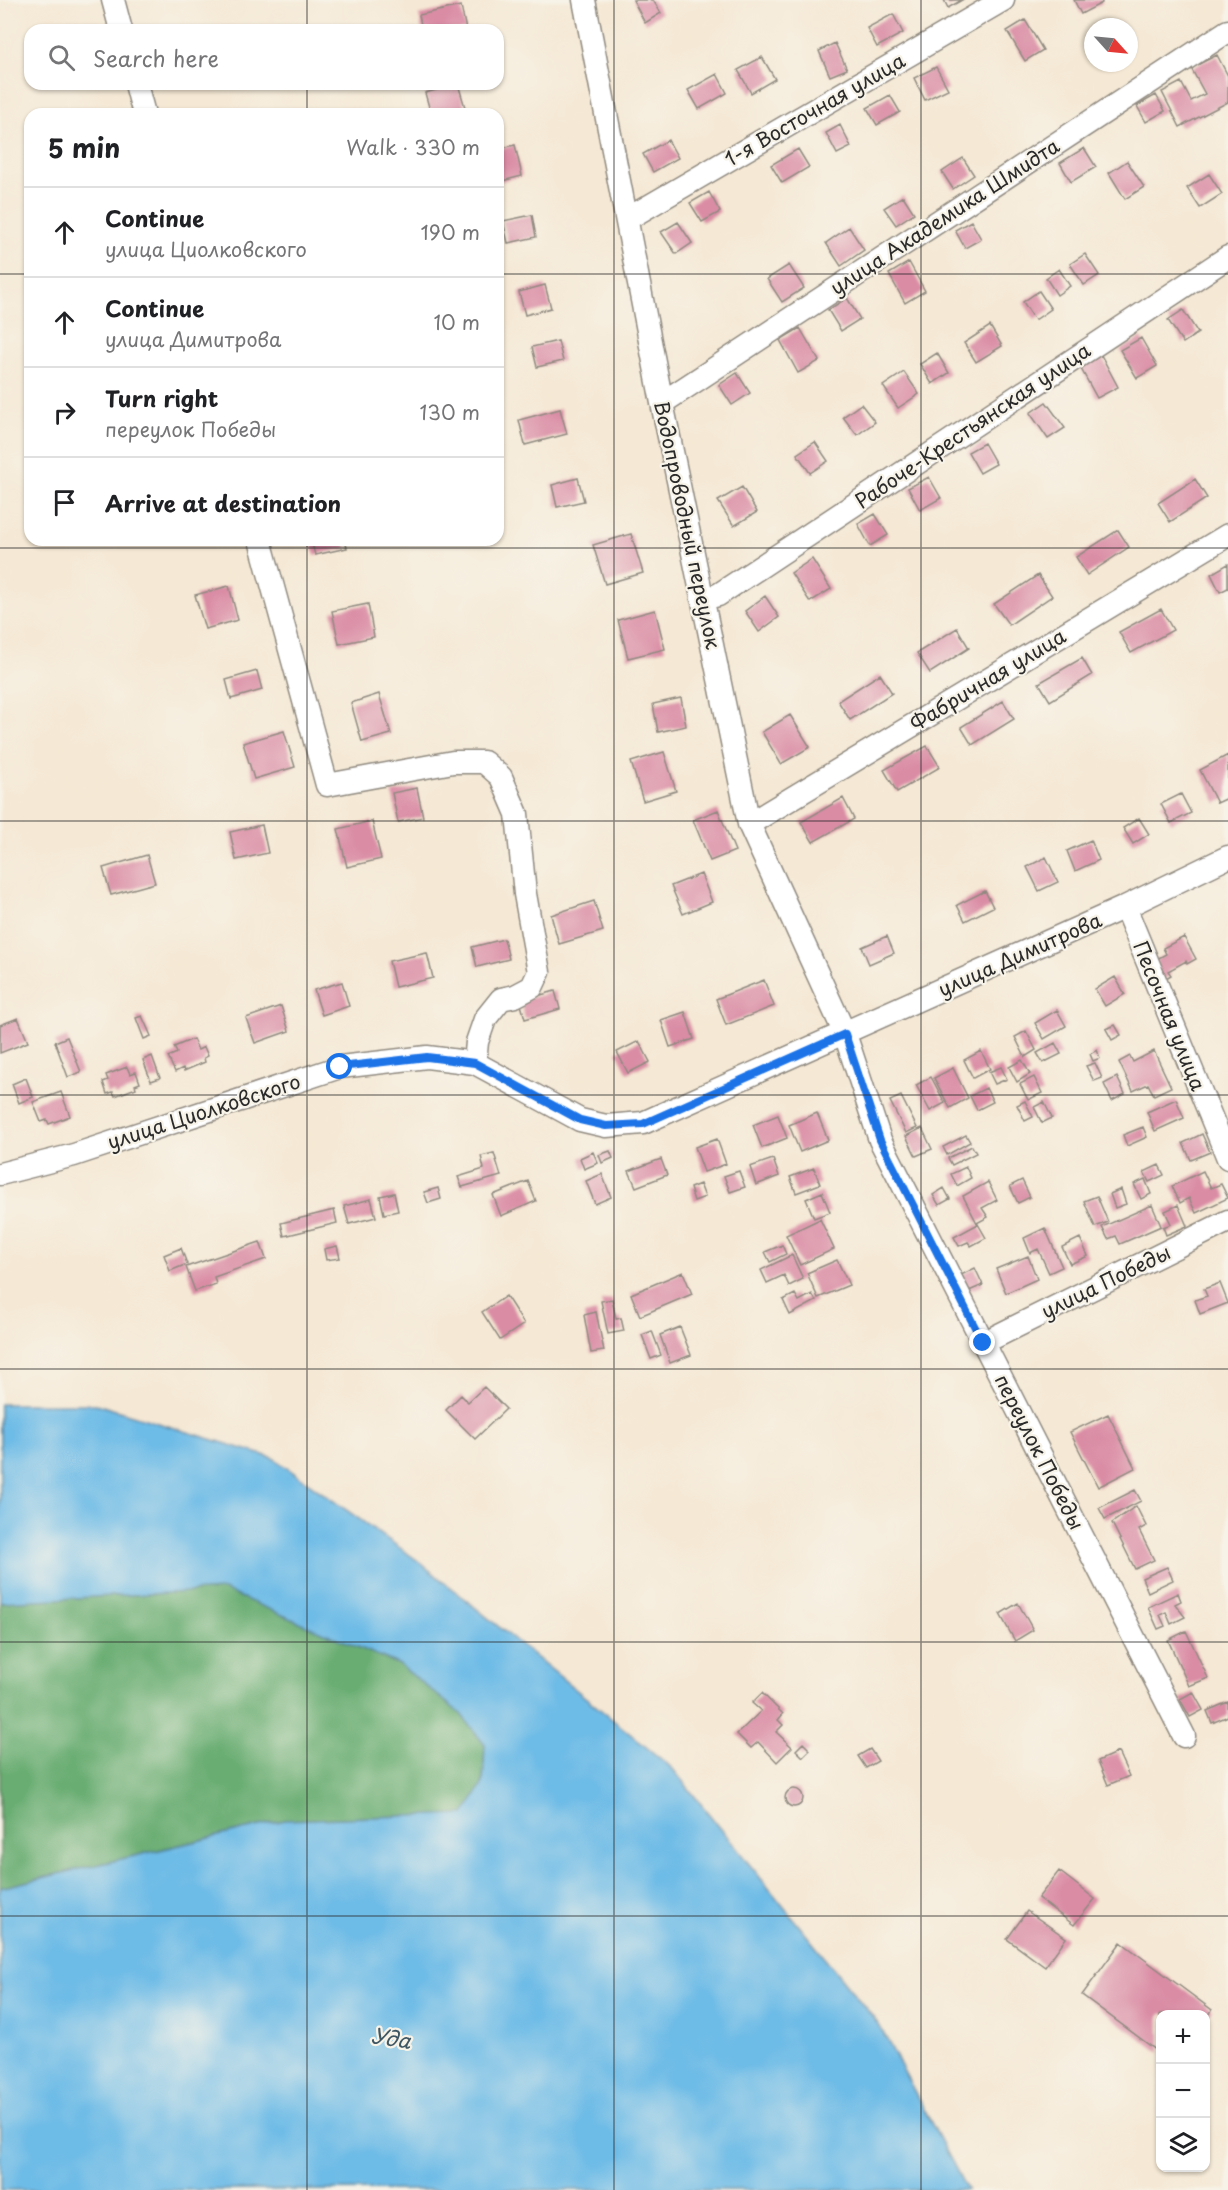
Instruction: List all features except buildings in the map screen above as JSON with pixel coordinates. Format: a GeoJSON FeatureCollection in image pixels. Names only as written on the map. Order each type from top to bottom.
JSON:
{"type":"FeatureCollection","features":[{"type":"Feature","properties":{"kind":"street"},"geometry":{"type":"LineString","coordinates":[[113,0],[119,24]]}},
{"type":"Feature","properties":{"kind":"street","name":"Водопроводный переулок"},"geometry":{"type":"LineString","coordinates":[[584,0],[662,403],[710,597],[749,824],[845,1034]]}},
{"type":"Feature","properties":{"kind":"street","name":"1-я Восточная улица"},"geometry":{"type":"LineString","coordinates":[[627,219],[1003,0]]}},
{"type":"Feature","properties":{"kind":"street","name":"улица Академика Шмидта"},"geometry":{"type":"LineString","coordinates":[[662,403],[1228,31]]}},
{"type":"Feature","properties":{"kind":"street"},"geometry":{"type":"LineString","coordinates":[[138,90],[142,108]]}},
{"type":"Feature","properties":{"kind":"street","name":"Рабоче-Крестьянская улица"},"geometry":{"type":"LineString","coordinates":[[710,597],[1228,257]]}},
{"type":"Feature","properties":{"kind":"street","name":"Фабричная улица"},"geometry":{"type":"LineString","coordinates":[[749,824],[1228,535]]}},
{"type":"Feature","properties":{"kind":"street"},"geometry":{"type":"LineString","coordinates":[[262,546],[327,785],[453,762],[484,762],[501,777],[517,814],[525,894],[539,972],[532,987],[515,996],[501,999],[485,1018],[477,1042],[475,1063]]}},
{"type":"Feature","properties":{"kind":"street","name":"улица Димитрова"},"geometry":{"type":"LineString","coordinates":[[810,1049],[1125,907],[1228,856]]}},
{"type":"Feature","properties":{"kind":"street","name":"Песочная улица"},"geometry":{"type":"LineString","coordinates":[[1125,907],[1221,1124],[1228,1158]]}},
{"type":"Feature","properties":{"kind":"street","name":"переулок Победы"},"geometry":{"type":"LineString","coordinates":[[845,1034],[880,1140],[1184,1736]]}},
{"type":"Feature","properties":{"kind":"street","name":"улица Циолковского"},"geometry":{"type":"LineString","coordinates":[[0,1174],[74,1155],[340,1067],[427,1057],[475,1063],[580,1120],[606,1126],[643,1124],[810,1049]]}},
{"type":"Feature","properties":{"kind":"street","name":"улица Победы"},"geometry":{"type":"LineString","coordinates":[[983,1343],[1228,1221]]}},
{"type":"Feature","properties":{"kind":"green space"},"geometry":{"type":"Polygon","coordinates":[[[224,1590],[400,1665],[461,1714],[485,1745],[483,1783],[465,1814],[285,1820],[0,1888],[0,1602],[224,1590]]]}},
{"type":"Feature","properties":{"kind":"water","name":"Уда"},"geometry":{"type":"Polygon","coordinates":[[[0,1404],[96,1404],[273,1458],[417,1560],[672,1768],[879,2025],[967,2190],[0,2190],[0,1888],[285,1820],[465,1814],[483,1783],[485,1745],[461,1714],[400,1665],[224,1590],[0,1602],[0,1404]]]}},
{"type":"Feature","properties":{"kind":"route"},"geometry":{"type":"LineString","coordinates":[[340,1067],[427,1057],[475,1063],[580,1120],[606,1126],[643,1124],[845,1034],[880,1140],[983,1343]]}}]}
